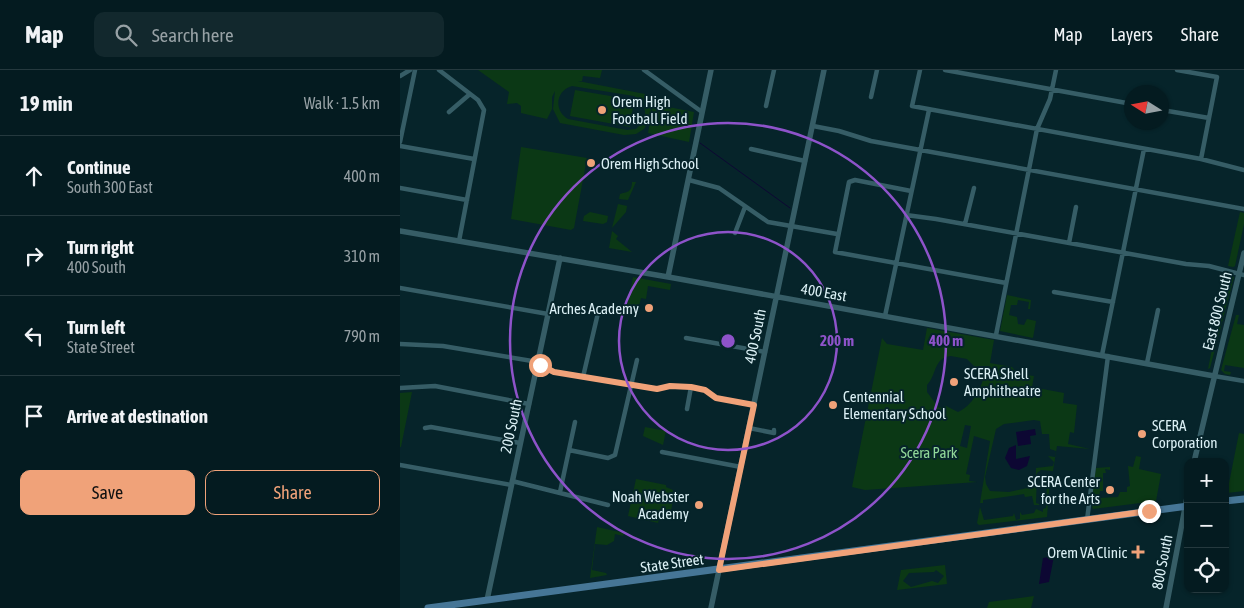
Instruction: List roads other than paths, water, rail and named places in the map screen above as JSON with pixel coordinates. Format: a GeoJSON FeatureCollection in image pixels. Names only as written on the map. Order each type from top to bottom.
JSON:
{"type":"FeatureCollection","features":[{"type":"Feature","properties":{"kind":"main road"},"geometry":{"type":"LineString","coordinates":[[1229,500],[1244,498]]}},
{"type":"Feature","properties":{"kind":"main road","name":"State Street"},"geometry":{"type":"LineString","coordinates":[[428,608],[1184,506]]}},
{"type":"Feature","properties":{"kind":"street"},"geometry":{"type":"LineString","coordinates":[[400,76],[410,70]]}},
{"type":"Feature","properties":{"kind":"street"},"geometry":{"type":"LineString","coordinates":[[400,142],[415,70]]}},
{"type":"Feature","properties":{"kind":"street"},"geometry":{"type":"LineString","coordinates":[[439,70],[482,105],[484,113],[459,241]]}},
{"type":"Feature","properties":{"kind":"street"},"geometry":{"type":"LineString","coordinates":[[644,70],[702,112]]}},
{"type":"Feature","properties":{"kind":"street"},"geometry":{"type":"LineString","coordinates":[[668,277],[711,70]]}},
{"type":"Feature","properties":{"kind":"street"},"geometry":{"type":"LineString","coordinates":[[766,106],[774,70]]}},
{"type":"Feature","properties":{"kind":"street","name":"400 South"},"geometry":{"type":"LineString","coordinates":[[711,608],[824,70]]}},
{"type":"Feature","properties":{"kind":"street"},"geometry":{"type":"LineString","coordinates":[[871,97],[877,70]]}},
{"type":"Feature","properties":{"kind":"street"},"geometry":{"type":"LineString","coordinates":[[920,70],[912,106],[1201,159],[1244,170]]}},
{"type":"Feature","properties":{"kind":"street"},"geometry":{"type":"LineString","coordinates":[[945,70],[1124,103]]}},
{"type":"Feature","properties":{"kind":"street"},"geometry":{"type":"LineString","coordinates":[[996,336],[1037,129],[1052,90],[1056,70]]}},
{"type":"Feature","properties":{"kind":"street"},"geometry":{"type":"LineString","coordinates":[[1177,70],[1218,78],[1201,159]]}},
{"type":"Feature","properties":{"kind":"street"},"geometry":{"type":"LineString","coordinates":[[449,112],[470,94]]}},
{"type":"Feature","properties":{"kind":"street"},"geometry":{"type":"LineString","coordinates":[[886,316],[929,110]]}},
{"type":"Feature","properties":{"kind":"street"},"geometry":{"type":"LineString","coordinates":[[1169,111],[1209,118]]}},
{"type":"Feature","properties":{"kind":"street"},"geometry":{"type":"LineString","coordinates":[[813,126],[839,131],[870,141],[1244,209]]}},
{"type":"Feature","properties":{"kind":"street"},"geometry":{"type":"LineString","coordinates":[[400,146],[474,159]]}},
{"type":"Feature","properties":{"kind":"street"},"geometry":{"type":"LineString","coordinates":[[751,149],[805,161]]}},
{"type":"Feature","properties":{"kind":"street"},"geometry":{"type":"LineString","coordinates":[[1087,520],[1105,355],[1113,302],[1144,149]]}},
{"type":"Feature","properties":{"kind":"street"},"geometry":{"type":"LineString","coordinates":[[689,180],[719,188],[768,222],[837,234]]}},
{"type":"Feature","properties":{"kind":"street"},"geometry":{"type":"LineString","coordinates":[[911,191],[855,180],[849,182],[837,234],[835,252],[1006,283]]}},
{"type":"Feature","properties":{"kind":"street"},"geometry":{"type":"LineString","coordinates":[[400,188],[467,200]]}},
{"type":"Feature","properties":{"kind":"street"},"geometry":{"type":"LineString","coordinates":[[965,224],[974,188]]}},
{"type":"Feature","properties":{"kind":"street"},"geometry":{"type":"LineString","coordinates":[[735,232],[745,207]]}},
{"type":"Feature","properties":{"kind":"street"},"geometry":{"type":"LineString","coordinates":[[1070,243],[1076,207]]}},
{"type":"Feature","properties":{"kind":"street"},"geometry":{"type":"LineString","coordinates":[[906,215],[1122,253],[1209,266],[1242,275]]}},
{"type":"Feature","properties":{"kind":"street","name":"400 East"},"geometry":{"type":"LineString","coordinates":[[400,231],[777,296],[1244,381]]}},
{"type":"Feature","properties":{"kind":"street","name":"East 800 South"},"geometry":{"type":"LineString","coordinates":[[1214,376],[1242,275],[1244,253]]}},
{"type":"Feature","properties":{"kind":"street","name":"200 South"},"geometry":{"type":"LineString","coordinates":[[487,600],[560,258]]}},
{"type":"Feature","properties":{"kind":"street"},"geometry":{"type":"LineString","coordinates":[[400,288],[548,314]]}},
{"type":"Feature","properties":{"kind":"street"},"geometry":{"type":"LineString","coordinates":[[1054,292],[1113,302]]}},
{"type":"Feature","properties":{"kind":"street"},"geometry":{"type":"LineString","coordinates":[[1147,363],[1158,310]]}},
{"type":"Feature","properties":{"kind":"street"},"geometry":{"type":"LineString","coordinates":[[584,377],[598,313]]}},
{"type":"Feature","properties":{"kind":"street"},"geometry":{"type":"LineString","coordinates":[[686,338],[765,352]]}},
{"type":"Feature","properties":{"kind":"street"},"geometry":{"type":"LineString","coordinates":[[400,344],[443,346],[538,362],[549,370],[657,389],[670,386],[691,387],[705,390],[716,398],[754,405]]}},
{"type":"Feature","properties":{"kind":"street"},"geometry":{"type":"LineString","coordinates":[[569,450],[608,458],[614,456],[617,452],[637,360]]}},
{"type":"Feature","properties":{"kind":"street"},"geometry":{"type":"LineString","coordinates":[[1195,458],[1214,376]]}},
{"type":"Feature","properties":{"kind":"street"},"geometry":{"type":"LineString","coordinates":[[400,388],[435,386],[529,404]]}},
{"type":"Feature","properties":{"kind":"street"},"geometry":{"type":"LineString","coordinates":[[687,409],[691,387]]}},
{"type":"Feature","properties":{"kind":"street"},"geometry":{"type":"LineString","coordinates":[[560,492],[575,422]]}},
{"type":"Feature","properties":{"kind":"street"},"geometry":{"type":"LineString","coordinates":[[425,428],[431,427],[520,443]]}},
{"type":"Feature","properties":{"kind":"street"},"geometry":{"type":"LineString","coordinates":[[749,428],[774,433],[774,430]]}},
{"type":"Feature","properties":{"kind":"street"},"geometry":{"type":"LineString","coordinates":[[662,452],[741,467]]}},
{"type":"Feature","properties":{"kind":"street"},"geometry":{"type":"LineString","coordinates":[[400,465],[512,483],[608,504]]}},
{"type":"Feature","properties":{"kind":"street","name":"800 South"},"geometry":{"type":"LineString","coordinates":[[1166,608],[1184,516]]}},
{"type":"Feature","properties":{"kind":"waterway"},"geometry":{"type":"LineString","coordinates":[[700,143],[790,208]]}},
{"type":"Feature","properties":{"kind":"place","name":"Orem High Football Field"},"geometry":{"type":"Point","coordinates":[602,110]}},
{"type":"Feature","properties":{"kind":"place","name":"Orem High School"},"geometry":{"type":"Point","coordinates":[591,163]}},
{"type":"Feature","properties":{"kind":"place","name":"Arches Academy"},"geometry":{"type":"Point","coordinates":[649,308]}},
{"type":"Feature","properties":{"kind":"place","name":"SCERA Shell Amphitheatre"},"geometry":{"type":"Point","coordinates":[954,382]}},
{"type":"Feature","properties":{"kind":"place","name":"Centennial Elementary School"},"geometry":{"type":"Point","coordinates":[833,405]}},
{"type":"Feature","properties":{"kind":"place","name":"SCERA Corporation"},"geometry":{"type":"Point","coordinates":[1142,434]}},
{"type":"Feature","properties":{"kind":"place","name":"SCERA Center for the Arts"},"geometry":{"type":"Point","coordinates":[1110,490]}},
{"type":"Feature","properties":{"kind":"place","name":"Noah Webster Academy"},"geometry":{"type":"Point","coordinates":[699,505]}},
{"type":"Feature","properties":{"kind":"place","name":"Orem VA Clinic"},"geometry":{"type":"Point","coordinates":[1138,552]}},
{"type":"Feature","properties":{"kind":"park label","name":"Scera Park"},"geometry":{"type":"Point","coordinates":[929,452]}}]}
